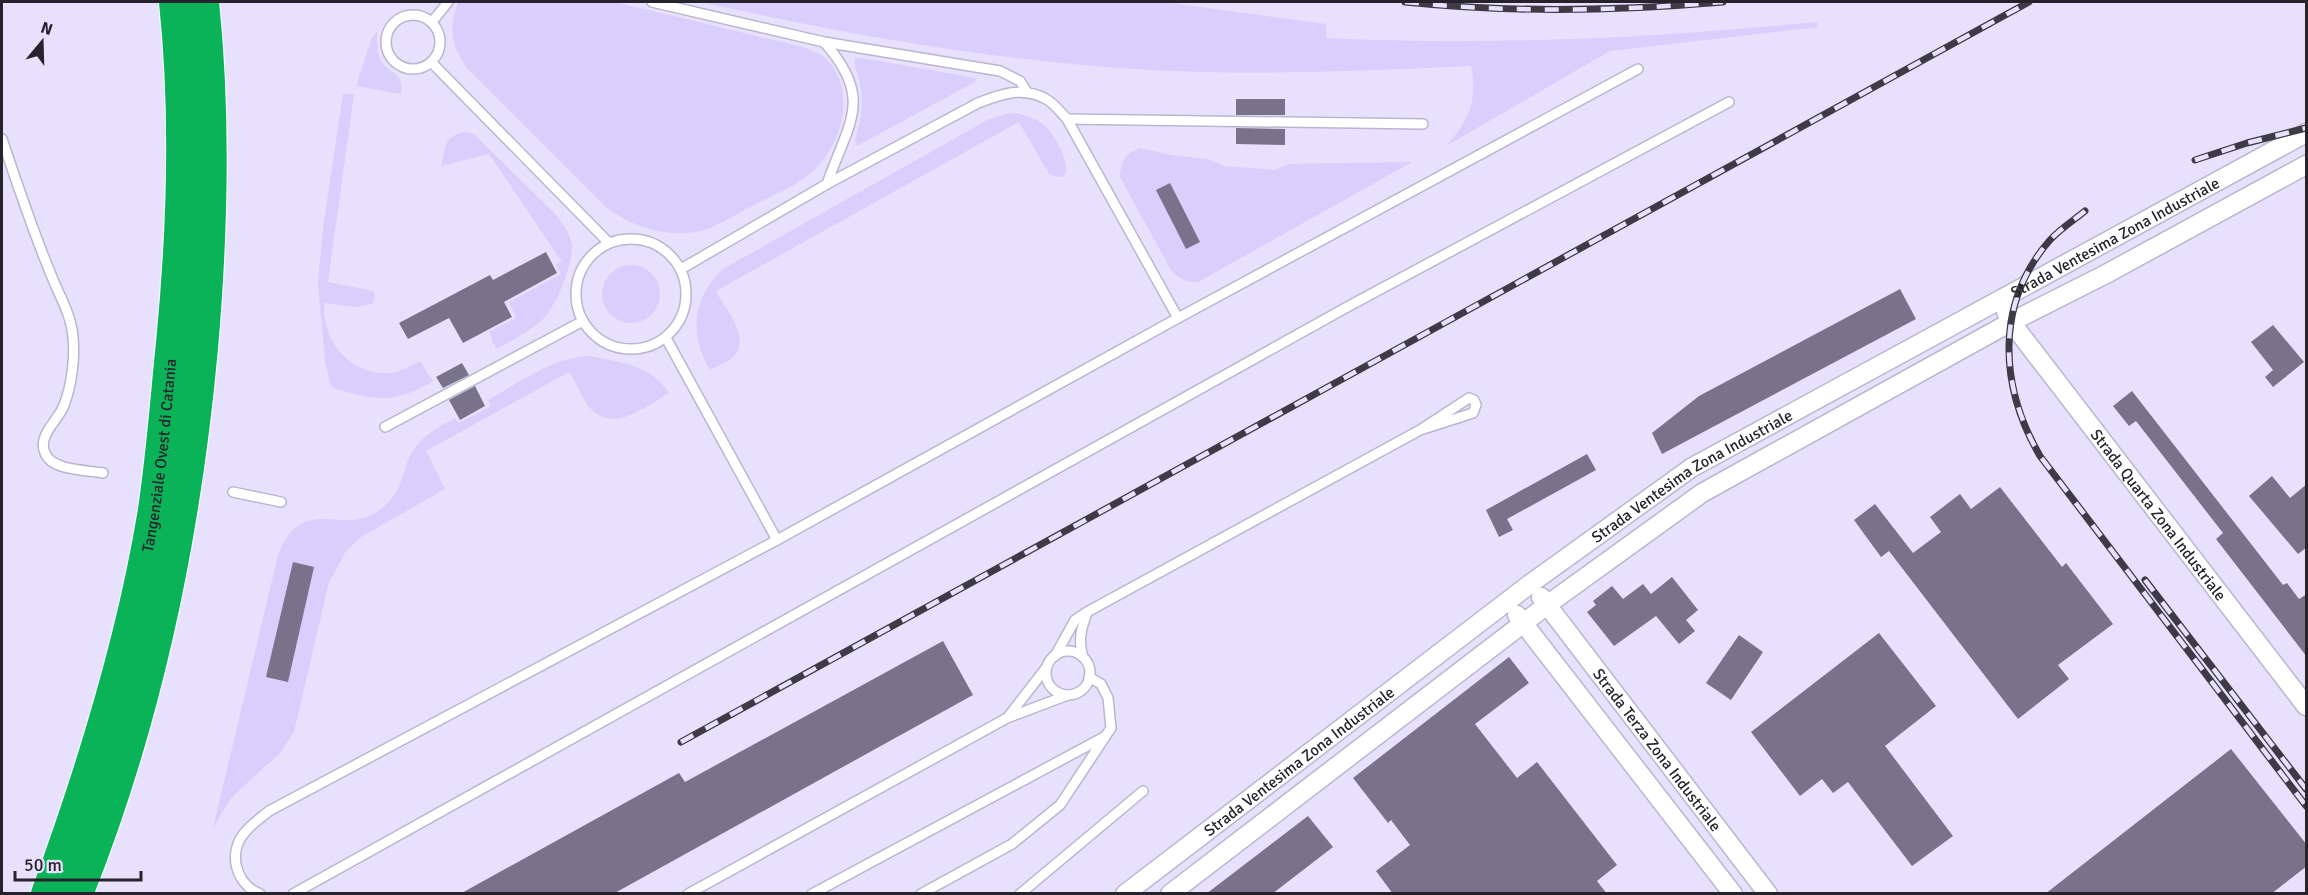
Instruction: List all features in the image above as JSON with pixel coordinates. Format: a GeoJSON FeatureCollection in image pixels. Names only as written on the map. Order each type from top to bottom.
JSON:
{"type":"FeatureCollection","features":[{"type":"Feature","properties":{"kind":"highway"},"geometry":{"type":"LineString","coordinates":[[160,2],[166,75],[182,151]]}},
{"type":"Feature","properties":{"kind":"highway","name":"Tangenziale Ovest di Catania"},"geometry":{"type":"LineString","coordinates":[[47,894],[99,740],[128,632],[153,516],[178,285],[184,171],[175,2]]}},
{"type":"Feature","properties":{"kind":"highway","name":"Tangenziale Ovest di Catania"},"geometry":{"type":"LineString","coordinates":[[77,894],[93,854],[130,743],[157,640],[181,522],[196,406],[207,288],[210,220],[211,122],[203,2]]}},
{"type":"Feature","properties":{"kind":"highway"},"geometry":{"type":"LineString","coordinates":[[84,894],[93,854]]}},
{"type":"Feature","properties":{"kind":"street","name":"Strada Ventesima Zona Industriale"},"geometry":{"type":"LineString","coordinates":[[1125,894],[1530,584],[1691,468],[2307,133]]}},
{"type":"Feature","properties":{"kind":"street","name":"Strada Ventesima Zona Industriale"},"geometry":{"type":"LineString","coordinates":[[1170,894],[1546,605],[1702,493],[2011,322],[2106,274],[2307,165]]}},
{"type":"Feature","properties":{"kind":"street"},"geometry":{"type":"LineString","coordinates":[[2144,222],[2158,246]]}},
{"type":"Feature","properties":{"kind":"street"},"geometry":{"type":"LineString","coordinates":[[2092,250],[2106,274]]}},
{"type":"Feature","properties":{"kind":"street","name":"Strada Quarta Zona Industriale"},"geometry":{"type":"LineString","coordinates":[[2000,299],[2011,322],[2307,706]]}},
{"type":"Feature","properties":{"kind":"street"},"geometry":{"type":"LineString","coordinates":[[1816,400],[1830,424]]}},
{"type":"Feature","properties":{"kind":"street","name":"Strada Terza Zona Industriale"},"geometry":{"type":"LineString","coordinates":[[1530,584],[1768,894]]}},
{"type":"Feature","properties":{"kind":"street","name":"Strada Terza Zona Industriale"},"geometry":{"type":"LineString","coordinates":[[1507,602],[1733,894]]}},
{"type":"Feature","properties":{"kind":"street"},"geometry":{"type":"LineString","coordinates":[[1574,686],[1596,670]]}},
{"type":"Feature","properties":{"kind":"street"},"geometry":{"type":"LineString","coordinates":[[1405,680],[1421,701]]}},
{"type":"Feature","properties":{"kind":"street"},"geometry":{"type":"LineString","coordinates":[[1306,755],[1322,777]]}},
{"type":"Feature","properties":{"kind":"street"},"geometry":{"type":"LineString","coordinates":[[1672,814],[1694,797]]}},
{"type":"Feature","properties":{"kind":"lane"},"geometry":{"type":"LineString","coordinates":[[432,22],[448,2]]}},
{"type":"Feature","properties":{"kind":"lane"},"geometry":{"type":"LineString","coordinates":[[652,2],[824,42],[1000,71],[1020,81],[1027,92]]}},
{"type":"Feature","properties":{"kind":"lane"},"geometry":{"type":"LineString","coordinates":[[420,15],[432,22],[439,31],[441,42],[439,53],[432,63],[420,69],[405,69],[393,62],[386,49],[386,35],[393,23],[406,16],[420,15]]}},
{"type":"Feature","properties":{"kind":"lane"},"geometry":{"type":"LineString","coordinates":[[824,42],[840,60],[848,75],[853,96],[853,112],[847,136],[827,184]]}},
{"type":"Feature","properties":{"kind":"lane"},"geometry":{"type":"LineString","coordinates":[[432,63],[609,243]]}},
{"type":"Feature","properties":{"kind":"lane"},"geometry":{"type":"LineString","coordinates":[[260,894],[251,890],[237,873],[234,854],[245,831],[269,811],[777,540],[1178,318],[1638,69]]}},
{"type":"Feature","properties":{"kind":"lane"},"geometry":{"type":"LineString","coordinates":[[681,269],[827,184],[978,103],[1004,93],[1027,92],[1047,99],[1067,119],[1178,318]]}},
{"type":"Feature","properties":{"kind":"lane"},"geometry":{"type":"LineString","coordinates":[[293,894],[1349,306],[1729,102]]}},
{"type":"Feature","properties":{"kind":"lane"},"geometry":{"type":"LineString","coordinates":[[1067,119],[1423,124]]}},
{"type":"Feature","properties":{"kind":"lane"},"geometry":{"type":"LineString","coordinates":[[2,139],[49,272],[70,318],[73,339],[71,372],[64,405],[45,435],[44,453],[50,461],[62,466],[103,473]]}},
{"type":"Feature","properties":{"kind":"lane"},"geometry":{"type":"LineString","coordinates":[[629,238],[650,242],[668,253],[681,269],[686,287],[685,306],[678,324],[666,338],[649,347],[630,349],[611,346],[595,336],[583,321],[576,299],[578,276],[590,256],[609,243],[629,238]]}},
{"type":"Feature","properties":{"kind":"lane"},"geometry":{"type":"LineString","coordinates":[[385,427],[583,321]]}},
{"type":"Feature","properties":{"kind":"lane"},"geometry":{"type":"LineString","coordinates":[[666,338],[777,540]]}},
{"type":"Feature","properties":{"kind":"lane"},"geometry":{"type":"LineString","coordinates":[[1007,718],[1047,668],[1075,620],[1420,430],[1460,402],[1468,399],[1474,400],[1476,405],[1473,414],[1420,430]]}},
{"type":"Feature","properties":{"kind":"lane"},"geometry":{"type":"LineString","coordinates":[[233,492],[281,502]]}},
{"type":"Feature","properties":{"kind":"lane"},"geometry":{"type":"LineString","coordinates":[[688,894],[1007,718],[1082,690],[1089,677],[1087,663],[1079,645],[1080,632],[1087,612]]}},
{"type":"Feature","properties":{"kind":"lane"},"geometry":{"type":"LineString","coordinates":[[1055,656],[1069,651],[1083,657]]}},
{"type":"Feature","properties":{"kind":"lane"},"geometry":{"type":"LineString","coordinates":[[1047,668],[1048,683],[1060,693],[1068,695]]}},
{"type":"Feature","properties":{"kind":"lane"},"geometry":{"type":"LineString","coordinates":[[921,894],[1012,844],[1060,805],[1111,728],[1108,698],[1101,684],[1089,677]]}},
{"type":"Feature","properties":{"kind":"lane"},"geometry":{"type":"LineString","coordinates":[[812,894],[1104,737]]}},
{"type":"Feature","properties":{"kind":"lane"},"geometry":{"type":"LineString","coordinates":[[1020,894],[1143,791]]}},
{"type":"Feature","properties":{"kind":"shaded area"},"geometry":{"type":"Polygon","coordinates":[[[458,2],[615,2],[803,47],[824,57],[838,76],[843,104],[838,134],[823,160],[807,176],[717,225],[704,230],[678,233],[640,226],[606,207],[468,69],[458,53],[453,37],[453,21],[458,2]]]}},
{"type":"Feature","properties":{"kind":"shaded area"},"geometry":{"type":"Polygon","coordinates":[[[701,2],[1163,2],[1326,24],[1326,38],[1387,40],[1572,39],[1817,22],[1818,27],[1610,51],[1446,146],[1461,127],[1470,109],[1473,90],[1471,66],[1330,72],[1236,72],[1095,66],[946,49],[799,23],[701,2]]]}},
{"type":"Feature","properties":{"kind":"shaded area"},"geometry":{"type":"Polygon","coordinates":[[[377,31],[379,57],[383,64],[399,78],[401,94],[356,86],[371,40],[377,31]]]}},
{"type":"Feature","properties":{"kind":"shaded area"},"geometry":{"type":"Polygon","coordinates":[[[856,58],[976,78],[975,82],[857,146],[855,141],[860,120],[862,93],[854,63],[856,58]]]}},
{"type":"Feature","properties":{"kind":"shaded area"},"geometry":{"type":"Polygon","coordinates":[[[343,94],[354,94],[328,282],[374,291],[375,297],[372,304],[355,307],[324,303],[325,317],[333,342],[350,362],[362,369],[389,373],[420,361],[433,381],[407,394],[395,397],[373,398],[333,388],[325,361],[318,282],[323,228],[343,94]]]}},
{"type":"Feature","properties":{"kind":"shaded area"},"geometry":{"type":"Polygon","coordinates":[[[1017,113],[1040,122],[1051,132],[1065,160],[1065,175],[1059,177],[1049,174],[1019,122],[716,291],[735,323],[740,340],[739,348],[734,356],[710,370],[699,343],[697,317],[705,292],[723,269],[989,119],[1017,113]]]}},
{"type":"Feature","properties":{"kind":"shaded area"},"geometry":{"type":"Polygon","coordinates":[[[465,132],[474,134],[557,216],[568,233],[572,245],[566,275],[557,298],[546,316],[530,330],[496,349],[489,332],[516,318],[509,302],[561,274],[556,264],[562,262],[489,154],[441,166],[449,140],[465,132]]]}},
{"type":"Feature","properties":{"kind":"shaded area"},"geometry":{"type":"Polygon","coordinates":[[[1140,148],[1171,155],[1208,159],[1224,166],[1275,170],[1289,164],[1412,162],[1198,282],[1191,282],[1172,272],[1120,177],[1125,159],[1140,148]]]}},
{"type":"Feature","properties":{"kind":"shaded area"},"geometry":{"type":"Polygon","coordinates":[[[631,265],[647,270],[655,278],[660,294],[655,310],[647,318],[631,323],[615,318],[607,310],[602,294],[607,278],[615,270],[631,265]]]}},
{"type":"Feature","properties":{"kind":"shaded area"},"geometry":{"type":"Polygon","coordinates":[[[590,356],[644,370],[661,383],[669,393],[642,410],[622,418],[602,417],[589,407],[569,372],[426,451],[445,489],[361,537],[346,551],[329,582],[294,732],[280,753],[231,798],[213,828],[278,555],[289,535],[300,524],[312,520],[353,520],[367,517],[390,501],[396,493],[410,456],[423,439],[433,431],[455,418],[459,423],[491,406],[488,400],[550,366],[576,357],[590,356]]]}},
{"type":"Feature","properties":{"kind":"building"},"geometry":{"type":"Polygon","coordinates":[[[1236,99],[1285,99],[1285,115],[1236,115],[1236,99]]]}},
{"type":"Feature","properties":{"kind":"building"},"geometry":{"type":"Polygon","coordinates":[[[1236,128],[1285,129],[1285,145],[1236,144],[1236,128]]]}},
{"type":"Feature","properties":{"kind":"building"},"geometry":{"type":"Polygon","coordinates":[[[1170,183],[1200,242],[1186,249],[1156,190],[1170,183]]]}},
{"type":"Feature","properties":{"kind":"building"},"geometry":{"type":"Polygon","coordinates":[[[546,252],[557,273],[504,302],[512,317],[463,343],[449,318],[408,339],[399,323],[490,275],[493,280],[546,252]]]}},
{"type":"Feature","properties":{"kind":"building"},"geometry":{"type":"Polygon","coordinates":[[[1900,289],[1916,319],[1662,454],[1652,433],[1699,396],[1900,289]]]}},
{"type":"Feature","properties":{"kind":"building"},"geometry":{"type":"Polygon","coordinates":[[[2273,325],[2304,362],[2273,387],[2265,377],[2273,370],[2251,342],[2273,325]]]}},
{"type":"Feature","properties":{"kind":"building"},"geometry":{"type":"Polygon","coordinates":[[[462,363],[469,375],[443,388],[436,377],[462,363]]]}},
{"type":"Feature","properties":{"kind":"building"},"geometry":{"type":"Polygon","coordinates":[[[475,386],[485,406],[460,420],[449,400],[475,386]]]}},
{"type":"Feature","properties":{"kind":"building"},"geometry":{"type":"Polygon","coordinates":[[[2132,391],[2283,585],[2287,583],[2299,599],[2307,594],[2307,657],[2216,539],[2223,533],[2136,421],[2129,426],[2113,406],[2132,391]]]}},
{"type":"Feature","properties":{"kind":"building"},"geometry":{"type":"Polygon","coordinates":[[[1587,454],[1596,470],[1507,519],[1513,530],[1499,537],[1486,510],[1587,454]]]}},
{"type":"Feature","properties":{"kind":"building"},"geometry":{"type":"Polygon","coordinates":[[[2272,476],[2290,498],[2307,484],[2307,547],[2298,554],[2249,496],[2272,476]]]}},
{"type":"Feature","properties":{"kind":"building"},"geometry":{"type":"Polygon","coordinates":[[[2000,487],[2062,567],[2066,563],[2113,624],[2058,665],[2069,679],[2018,719],[1889,551],[1881,557],[1854,520],[1875,504],[1913,553],[1941,532],[1930,517],[1960,494],[1971,509],[2000,487]]]}},
{"type":"Feature","properties":{"kind":"building"},"geometry":{"type":"Polygon","coordinates":[[[293,562],[314,567],[288,682],[266,677],[293,562]]]}},
{"type":"Feature","properties":{"kind":"building"},"geometry":{"type":"Polygon","coordinates":[[[1672,577],[1698,610],[1686,620],[1695,631],[1679,644],[1656,616],[1614,646],[1587,612],[1596,605],[1593,601],[1612,586],[1623,599],[1643,584],[1651,594],[1672,577]]]}},
{"type":"Feature","properties":{"kind":"building"},"geometry":{"type":"Polygon","coordinates":[[[1879,633],[1936,706],[1885,746],[1953,836],[1912,866],[1848,782],[1833,793],[1822,779],[1800,796],[1751,732],[1879,633]]]}},
{"type":"Feature","properties":{"kind":"building"},"geometry":{"type":"Polygon","coordinates":[[[1739,635],[1763,652],[1731,700],[1706,683],[1739,635]]]}},
{"type":"Feature","properties":{"kind":"building"},"geometry":{"type":"Polygon","coordinates":[[[943,641],[973,695],[613,894],[460,894],[679,773],[685,782],[943,641]]]}},
{"type":"Feature","properties":{"kind":"building"},"geometry":{"type":"Polygon","coordinates":[[[1509,657],[1529,683],[1475,724],[1517,778],[1537,762],[1617,865],[1597,881],[1607,894],[1393,894],[1376,871],[1410,845],[1391,820],[1388,823],[1353,778],[1509,657]]]}},
{"type":"Feature","properties":{"kind":"building"},"geometry":{"type":"Polygon","coordinates":[[[2231,749],[2307,845],[2307,866],[2271,894],[2045,894],[2231,749]]]}},
{"type":"Feature","properties":{"kind":"building"},"geometry":{"type":"Polygon","coordinates":[[[1308,816],[1333,847],[1272,894],[1206,894],[1308,816]]]}},
{"type":"Feature","properties":{"kind":"railway"},"geometry":{"type":"LineString","coordinates":[[1405,2],[1484,8],[1564,10],[1723,2]]}},
{"type":"Feature","properties":{"kind":"railway"},"geometry":{"type":"LineString","coordinates":[[681,742],[2029,2]]}},
{"type":"Feature","properties":{"kind":"railway"},"geometry":{"type":"LineString","coordinates":[[2195,160],[2247,143],[2306,128]]}},
{"type":"Feature","properties":{"kind":"railway"},"geometry":{"type":"LineString","coordinates":[[2085,211],[2050,240],[2032,265],[2019,291],[2012,318],[2009,346],[2011,374],[2017,402],[2027,430],[2040,456],[2306,806]]}},
{"type":"Feature","properties":{"kind":"railway"},"geometry":{"type":"LineString","coordinates":[[2145,580],[2306,789]]}}]}
